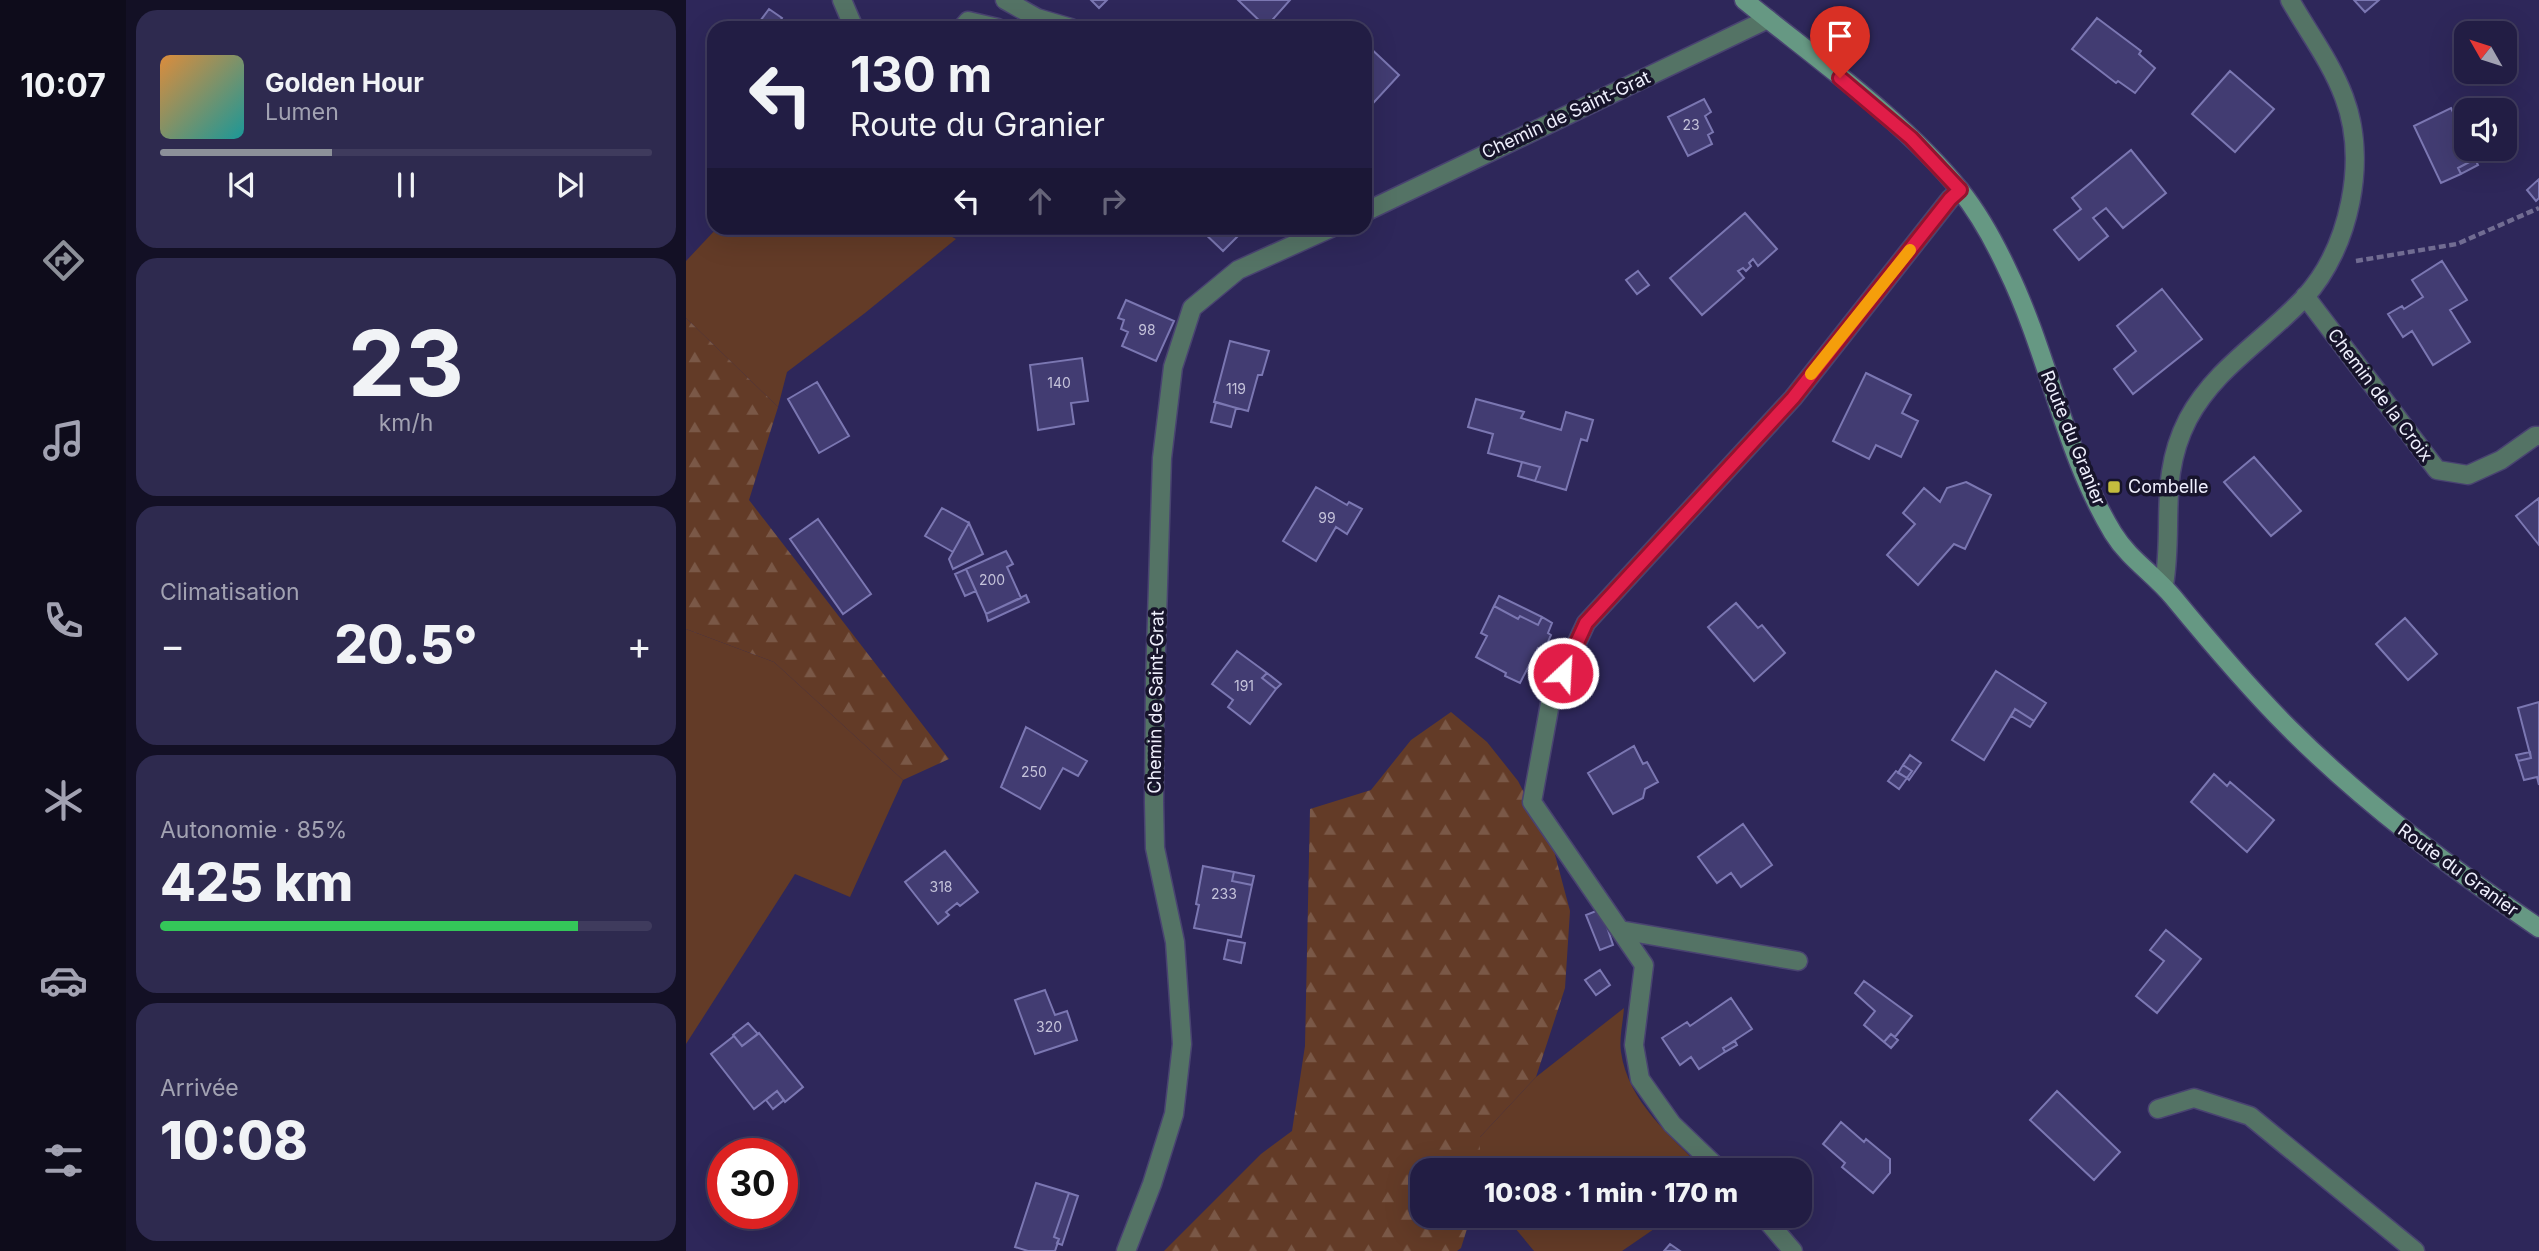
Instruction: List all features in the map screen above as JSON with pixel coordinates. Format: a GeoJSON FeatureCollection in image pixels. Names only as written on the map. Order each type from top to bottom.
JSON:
{"type":"FeatureCollection","features":[{"type":"Feature","properties":{"kind":"street"},"geometry":{"type":"LineString","coordinates":[[842,0],[851,21]]}},
{"type":"Feature","properties":{"kind":"street"},"geometry":{"type":"LineString","coordinates":[[1006,0],[1047,21]]}},
{"type":"Feature","properties":{"kind":"street","name":"Route du Granier"},"geometry":{"type":"LineString","coordinates":[[1744,0],[1911,138],[1960,190],[1986,228],[2010,274],[2068,437],[2091,490],[2114,534],[2130,556],[2164,585],[2233,669],[2321,759],[2393,822],[2539,928]]}},
{"type":"Feature","properties":{"kind":"street"},"geometry":{"type":"LineString","coordinates":[[2164,585],[2168,559],[2169,476],[2175,447],[2203,394],[2227,368],[2305,296],[2325,266],[2343,231],[2351,199],[2355,169],[2353,135],[2346,100],[2334,73],[2290,0]]}},
{"type":"Feature","properties":{"kind":"street","name":"Chemin de Saint-Grat"},"geometry":{"type":"LineString","coordinates":[[1372,206],[1768,19]]}},
{"type":"Feature","properties":{"kind":"street"},"geometry":{"type":"LineString","coordinates":[[1707,1158],[1672,1124],[1640,1079],[1634,1045],[1644,965],[1532,802],[1551,698],[1586,623],[1793,398],[1950,199],[1960,190]]}},
{"type":"Feature","properties":{"kind":"street","name":"Chemin de Saint-Grat"},"geometry":{"type":"LineString","coordinates":[[1126,1251],[1153,1184],[1174,1114],[1182,1044],[1175,942],[1155,848],[1154,803],[1155,681],[1163,458],[1173,367],[1192,308],[1238,270],[1316,235]]}},
{"type":"Feature","properties":{"kind":"street","name":"Chemin de la Croix"},"geometry":{"type":"LineString","coordinates":[[2305,296],[2437,470],[2468,475],[2501,460],[2535,436],[2539,436]]}},
{"type":"Feature","properties":{"kind":"street"},"geometry":{"type":"LineString","coordinates":[[1620,930],[1798,961]]}},
{"type":"Feature","properties":{"kind":"street"},"geometry":{"type":"LineString","coordinates":[[2158,1109],[2193,1098],[2250,1116],[2414,1251]]}},
{"type":"Feature","properties":{"kind":"street"},"geometry":{"type":"LineString","coordinates":[[1773,1228],[1793,1251]]}},
{"type":"Feature","properties":{"kind":"path"},"geometry":{"type":"LineString","coordinates":[[2325,266],[2457,244],[2539,208]]}},
{"type":"Feature","properties":{"kind":"green space"},"geometry":{"type":"Polygon","coordinates":[[[710,235],[948,235],[956,239],[787,372],[778,407],[686,318],[686,261],[710,235]]]}},
{"type":"Feature","properties":{"kind":"green space"},"geometry":{"type":"Polygon","coordinates":[[[686,318],[778,407],[749,500],[949,759],[903,780],[774,662],[686,629],[686,318]]]}},
{"type":"Feature","properties":{"kind":"green space"},"geometry":{"type":"Polygon","coordinates":[[[686,629],[774,662],[903,780],[850,897],[795,874],[686,1044],[686,629]]]}},
{"type":"Feature","properties":{"kind":"green space"},"geometry":{"type":"Polygon","coordinates":[[[1451,712],[1487,742],[1518,781],[1554,851],[1570,911],[1565,988],[1536,1077],[1480,1137],[1480,1158],[1410,1158],[1410,1228],[1467,1228],[1461,1248],[1457,1251],[1164,1251],[1261,1154],[1292,1131],[1305,1046],[1310,809],[1371,790],[1411,740],[1451,712]]]}},
{"type":"Feature","properties":{"kind":"green space"},"geometry":{"type":"Polygon","coordinates":[[[1624,1008],[1621,1052],[1632,1087],[1653,1117],[1692,1158],[1480,1158],[1480,1137],[1536,1077],[1624,1008]]]}},
{"type":"Feature","properties":{"kind":"green space"},"geometry":{"type":"Polygon","coordinates":[[[1515,1228],[1656,1228],[1622,1251],[1534,1251],[1515,1228]]]}},
{"type":"Feature","properties":{"kind":"building"},"geometry":{"type":"Polygon","coordinates":[[[1091,0],[1107,0],[1099,8],[1091,0]]]}},
{"type":"Feature","properties":{"kind":"building"},"geometry":{"type":"Polygon","coordinates":[[[1238,0],[1290,0],[1271,21],[1260,21],[1238,0]]]}},
{"type":"Feature","properties":{"kind":"building"},"geometry":{"type":"Polygon","coordinates":[[[2354,0],[2379,0],[2365,12],[2354,0]]]}},
{"type":"Feature","properties":{"kind":"building"},"geometry":{"type":"Polygon","coordinates":[[[769,9],[782,18],[780,21],[760,21],[769,9]]]}},
{"type":"Feature","properties":{"kind":"building"},"geometry":{"type":"Polygon","coordinates":[[[2097,18],[2141,51],[2139,54],[2155,68],[2135,93],[2118,81],[2116,83],[2072,49],[2097,18]]]}},
{"type":"Feature","properties":{"kind":"building"},"geometry":{"type":"Polygon","coordinates":[[[1372,50],[1399,75],[1372,104],[1372,50]]]}},
{"type":"Feature","properties":{"kind":"building"},"geometry":{"type":"Polygon","coordinates":[[[2230,71],[2274,109],[2235,152],[2192,114],[2230,71]]]}},
{"type":"Feature","properties":{"kind":"building"},"geometry":{"type":"Polygon","coordinates":[[[1704,99],[1711,112],[1705,116],[1713,132],[1708,135],[1712,144],[1688,156],[1668,117],[1704,99]]]}},
{"type":"Feature","properties":{"kind":"building"},"geometry":{"type":"Polygon","coordinates":[[[2451,108],[2454,114],[2454,161],[2471,161],[2458,168],[2461,174],[2441,183],[2414,126],[2451,108]]]}},
{"type":"Feature","properties":{"kind":"building"},"geometry":{"type":"Polygon","coordinates":[[[2131,150],[2166,193],[2123,228],[2106,208],[2093,218],[2108,236],[2079,260],[2054,230],[2081,209],[2072,198],[2131,150]]]}},
{"type":"Feature","properties":{"kind":"building"},"geometry":{"type":"Polygon","coordinates":[[[2471,161],[2476,161],[2478,165],[2461,174],[2458,168],[2471,161]]]}},
{"type":"Feature","properties":{"kind":"building"},"geometry":{"type":"Polygon","coordinates":[[[2539,179],[2539,198],[2536,201],[2527,190],[2539,179]]]}},
{"type":"Feature","properties":{"kind":"building"},"geometry":{"type":"Polygon","coordinates":[[[1745,213],[1777,249],[1758,266],[1753,259],[1746,271],[1743,268],[1738,271],[1744,278],[1702,315],[1670,278],[1745,213]]]}},
{"type":"Feature","properties":{"kind":"building"},"geometry":{"type":"Polygon","coordinates":[[[1206,235],[1239,235],[1223,251],[1206,235]]]}},
{"type":"Feature","properties":{"kind":"building"},"geometry":{"type":"Polygon","coordinates":[[[2442,261],[2467,300],[2450,310],[2470,342],[2433,365],[2412,331],[2403,337],[2388,314],[2402,306],[2404,309],[2423,297],[2412,280],[2442,261]]]}},
{"type":"Feature","properties":{"kind":"building"},"geometry":{"type":"Polygon","coordinates":[[[1638,271],[1649,285],[1637,294],[1626,280],[1638,271]]]}},
{"type":"Feature","properties":{"kind":"building"},"geometry":{"type":"Polygon","coordinates":[[[2162,289],[2202,339],[2133,394],[2114,369],[2136,351],[2117,326],[2162,289]]]}},
{"type":"Feature","properties":{"kind":"building"},"geometry":{"type":"Polygon","coordinates":[[[1126,300],[1174,321],[1156,361],[1122,346],[1128,332],[1121,329],[1124,320],[1118,318],[1126,300]]]}},
{"type":"Feature","properties":{"kind":"building"},"geometry":{"type":"Polygon","coordinates":[[[1230,341],[1269,351],[1262,375],[1258,375],[1248,411],[1214,402],[1230,341]]]}},
{"type":"Feature","properties":{"kind":"building"},"geometry":{"type":"Polygon","coordinates":[[[1082,358],[1088,401],[1071,403],[1074,424],[1038,430],[1030,365],[1082,358]]]}},
{"type":"Feature","properties":{"kind":"building"},"geometry":{"type":"Polygon","coordinates":[[[1866,373],[1911,395],[1902,413],[1918,421],[1901,457],[1876,445],[1869,459],[1833,441],[1866,373]]]}},
{"type":"Feature","properties":{"kind":"building"},"geometry":{"type":"Polygon","coordinates":[[[817,382],[849,436],[819,453],[788,399],[817,382]]]}},
{"type":"Feature","properties":{"kind":"building"},"geometry":{"type":"Polygon","coordinates":[[[1476,399],[1524,412],[1521,418],[1561,430],[1566,412],[1593,420],[1587,441],[1581,439],[1566,490],[1535,481],[1540,467],[1488,453],[1493,434],[1468,427],[1476,399]]]}},
{"type":"Feature","properties":{"kind":"building"},"geometry":{"type":"Polygon","coordinates":[[[1216,402],[1236,408],[1231,427],[1211,422],[1216,402]]]}},
{"type":"Feature","properties":{"kind":"building"},"geometry":{"type":"Polygon","coordinates":[[[2254,457],[2301,511],[2271,536],[2224,482],[2254,457]]]}},
{"type":"Feature","properties":{"kind":"building"},"geometry":{"type":"Polygon","coordinates":[[[1522,462],[1540,467],[1535,481],[1518,476],[1522,462]]]}},
{"type":"Feature","properties":{"kind":"building"},"geometry":{"type":"Polygon","coordinates":[[[1966,482],[1991,495],[1965,549],[1954,544],[1918,585],[1887,555],[1915,524],[1903,513],[1924,488],[1940,502],[1947,488],[1966,482]]]}},
{"type":"Feature","properties":{"kind":"building"},"geometry":{"type":"Polygon","coordinates":[[[1316,487],[1347,505],[1349,502],[1362,509],[1347,534],[1336,527],[1316,561],[1283,541],[1316,487]]]}},
{"type":"Feature","properties":{"kind":"building"},"geometry":{"type":"Polygon","coordinates":[[[2539,498],[2539,545],[2516,516],[2539,498]]]}},
{"type":"Feature","properties":{"kind":"building"},"geometry":{"type":"Polygon","coordinates":[[[942,508],[969,523],[953,552],[925,536],[942,508]]]}},
{"type":"Feature","properties":{"kind":"building"},"geometry":{"type":"Polygon","coordinates":[[[818,519],[871,594],[843,614],[790,539],[818,519]]]}},
{"type":"Feature","properties":{"kind":"building"},"geometry":{"type":"Polygon","coordinates":[[[969,523],[983,554],[953,569],[949,559],[969,523]]]}},
{"type":"Feature","properties":{"kind":"building"},"geometry":{"type":"Polygon","coordinates":[[[1006,551],[1013,564],[1007,567],[1021,598],[986,614],[966,569],[1006,551]]]}},
{"type":"Feature","properties":{"kind":"building"},"geometry":{"type":"Polygon","coordinates":[[[966,569],[976,591],[965,596],[955,574],[966,569]]]}},
{"type":"Feature","properties":{"kind":"building"},"geometry":{"type":"Polygon","coordinates":[[[1026,595],[1029,602],[988,621],[986,614],[1026,595]]]}},
{"type":"Feature","properties":{"kind":"building"},"geometry":{"type":"Polygon","coordinates":[[[1499,596],[1542,617],[1538,625],[1520,616],[1518,619],[1494,606],[1499,596]]]}},
{"type":"Feature","properties":{"kind":"building"},"geometry":{"type":"Polygon","coordinates":[[[1736,603],[1758,628],[1762,625],[1785,653],[1754,681],[1708,627],[1736,603]]]}},
{"type":"Feature","properties":{"kind":"building"},"geometry":{"type":"Polygon","coordinates":[[[1494,606],[1518,619],[1520,616],[1538,625],[1542,617],[1552,623],[1548,633],[1551,635],[1544,651],[1538,648],[1520,683],[1476,657],[1487,636],[1481,633],[1494,606]]]}},
{"type":"Feature","properties":{"kind":"building"},"geometry":{"type":"Polygon","coordinates":[[[2405,618],[2437,654],[2408,680],[2376,644],[2405,618]]]}},
{"type":"Feature","properties":{"kind":"building"},"geometry":{"type":"Polygon","coordinates":[[[1237,651],[1267,673],[1262,678],[1276,689],[1250,724],[1228,707],[1233,700],[1212,684],[1237,651]]]}},
{"type":"Feature","properties":{"kind":"building"},"geometry":{"type":"Polygon","coordinates":[[[1996,671],[2046,703],[2034,721],[2015,709],[1984,760],[1952,740],[1996,671]]]}},
{"type":"Feature","properties":{"kind":"building"},"geometry":{"type":"Polygon","coordinates":[[[1267,673],[1281,684],[1276,689],[1262,678],[1267,673]]]}},
{"type":"Feature","properties":{"kind":"building"},"geometry":{"type":"Polygon","coordinates":[[[2539,702],[2539,785],[2537,777],[2524,780],[2518,761],[2531,758],[2518,708],[2539,702]]]}},
{"type":"Feature","properties":{"kind":"building"},"geometry":{"type":"Polygon","coordinates":[[[2015,709],[2034,721],[2030,727],[2011,716],[2015,709]]]}},
{"type":"Feature","properties":{"kind":"building"},"geometry":{"type":"Polygon","coordinates":[[[1026,727],[1087,761],[1078,776],[1063,768],[1040,809],[1001,787],[1026,727]]]}},
{"type":"Feature","properties":{"kind":"building"},"geometry":{"type":"Polygon","coordinates":[[[1634,746],[1643,764],[1647,762],[1658,782],[1645,789],[1643,798],[1613,814],[1588,773],[1634,746]]]}},
{"type":"Feature","properties":{"kind":"building"},"geometry":{"type":"Polygon","coordinates":[[[2530,752],[2531,758],[2518,761],[2516,755],[2530,752]]]}},
{"type":"Feature","properties":{"kind":"building"},"geometry":{"type":"Polygon","coordinates":[[[1910,755],[1921,763],[1909,780],[1907,778],[1912,771],[1903,765],[1910,755]]]}},
{"type":"Feature","properties":{"kind":"building"},"geometry":{"type":"Polygon","coordinates":[[[1903,765],[1912,771],[1907,778],[1898,773],[1903,765]]]}},
{"type":"Feature","properties":{"kind":"building"},"geometry":{"type":"Polygon","coordinates":[[[1896,771],[1907,778],[1899,789],[1888,781],[1896,771]]]}},
{"type":"Feature","properties":{"kind":"building"},"geometry":{"type":"Polygon","coordinates":[[[2214,774],[2227,786],[2230,782],[2274,820],[2247,852],[2191,802],[2214,774]]]}},
{"type":"Feature","properties":{"kind":"building"},"geometry":{"type":"Polygon","coordinates":[[[1743,824],[1772,865],[1741,887],[1731,873],[1717,883],[1698,857],[1743,824]]]}},
{"type":"Feature","properties":{"kind":"building"},"geometry":{"type":"Polygon","coordinates":[[[945,851],[978,892],[960,906],[957,903],[946,912],[949,915],[938,924],[905,882],[945,851]]]}},
{"type":"Feature","properties":{"kind":"building"},"geometry":{"type":"Polygon","coordinates":[[[1203,866],[1234,872],[1232,881],[1252,885],[1241,937],[1194,928],[1203,866]]]}},
{"type":"Feature","properties":{"kind":"building"},"geometry":{"type":"Polygon","coordinates":[[[1234,872],[1254,876],[1252,885],[1232,881],[1234,872]]]}},
{"type":"Feature","properties":{"kind":"building"},"geometry":{"type":"Polygon","coordinates":[[[1601,909],[1613,945],[1600,950],[1586,915],[1601,909]]]}},
{"type":"Feature","properties":{"kind":"building"},"geometry":{"type":"Polygon","coordinates":[[[2166,930],[2201,959],[2157,1013],[2136,996],[2164,961],[2150,950],[2166,930]]]}},
{"type":"Feature","properties":{"kind":"building"},"geometry":{"type":"Polygon","coordinates":[[[1228,940],[1245,943],[1241,963],[1224,959],[1228,940]]]}},
{"type":"Feature","properties":{"kind":"building"},"geometry":{"type":"Polygon","coordinates":[[[1600,970],[1610,985],[1596,995],[1585,980],[1600,970]]]}},
{"type":"Feature","properties":{"kind":"building"},"geometry":{"type":"Polygon","coordinates":[[[1864,981],[1912,1016],[1895,1037],[1891,1034],[1884,1042],[1864,1025],[1875,1011],[1855,993],[1864,981]]]}},
{"type":"Feature","properties":{"kind":"building"},"geometry":{"type":"Polygon","coordinates":[[[1045,990],[1055,1015],[1067,1011],[1077,1040],[1035,1054],[1015,1000],[1045,990]]]}},
{"type":"Feature","properties":{"kind":"building"},"geometry":{"type":"Polygon","coordinates":[[[1731,998],[1752,1029],[1723,1048],[1725,1052],[1699,1069],[1691,1057],[1680,1065],[1662,1038],[1687,1022],[1690,1026],[1731,998]]]}},
{"type":"Feature","properties":{"kind":"building"},"geometry":{"type":"Polygon","coordinates":[[[748,1023],[758,1034],[742,1046],[733,1035],[748,1023]]]}},
{"type":"Feature","properties":{"kind":"building"},"geometry":{"type":"Polygon","coordinates":[[[759,1033],[803,1087],[785,1102],[777,1091],[754,1109],[711,1054],[734,1036],[742,1046],[759,1033]]]}},
{"type":"Feature","properties":{"kind":"building"},"geometry":{"type":"Polygon","coordinates":[[[1891,1034],[1898,1040],[1891,1048],[1884,1042],[1891,1034]]]}},
{"type":"Feature","properties":{"kind":"building"},"geometry":{"type":"Polygon","coordinates":[[[1735,1041],[1737,1045],[1725,1052],[1723,1048],[1735,1041]]]}},
{"type":"Feature","properties":{"kind":"building"},"geometry":{"type":"Polygon","coordinates":[[[777,1091],[784,1100],[773,1109],[766,1100],[777,1091]]]}},
{"type":"Feature","properties":{"kind":"building"},"geometry":{"type":"Polygon","coordinates":[[[2057,1091],[2120,1152],[2094,1180],[2030,1120],[2057,1091]]]}},
{"type":"Feature","properties":{"kind":"building"},"geometry":{"type":"Polygon","coordinates":[[[1841,1122],[1864,1142],[1866,1139],[1890,1159],[1890,1173],[1873,1193],[1842,1167],[1845,1163],[1823,1144],[1841,1122]]]}},
{"type":"Feature","properties":{"kind":"building"},"geometry":{"type":"Polygon","coordinates":[[[1036,1183],[1069,1193],[1054,1237],[1059,1239],[1055,1251],[1028,1251],[1015,1247],[1036,1183]]]}},
{"type":"Feature","properties":{"kind":"building"},"geometry":{"type":"Polygon","coordinates":[[[1069,1193],[1078,1196],[1062,1245],[1057,1243],[1059,1239],[1054,1237],[1069,1193]]]}},
{"type":"Feature","properties":{"kind":"building"},"geometry":{"type":"Polygon","coordinates":[[[1670,1244],[1680,1251],[1664,1251],[1670,1244]]]}},
{"type":"Feature","properties":{"kind":"slow traffic"},"geometry":{"type":"LineString","coordinates":[[1811,374],[1910,250]]}},
{"type":"Feature","properties":{"kind":"place","name":"Combelle"},"geometry":{"type":"Point","coordinates":[2114,487]}},
{"type":"Feature","properties":{"kind":"route"},"geometry":{"type":"LineString","coordinates":[[1563,673],[1586,623],[1793,398],[1950,199],[1960,190],[1911,138],[1840,78]]}}]}
